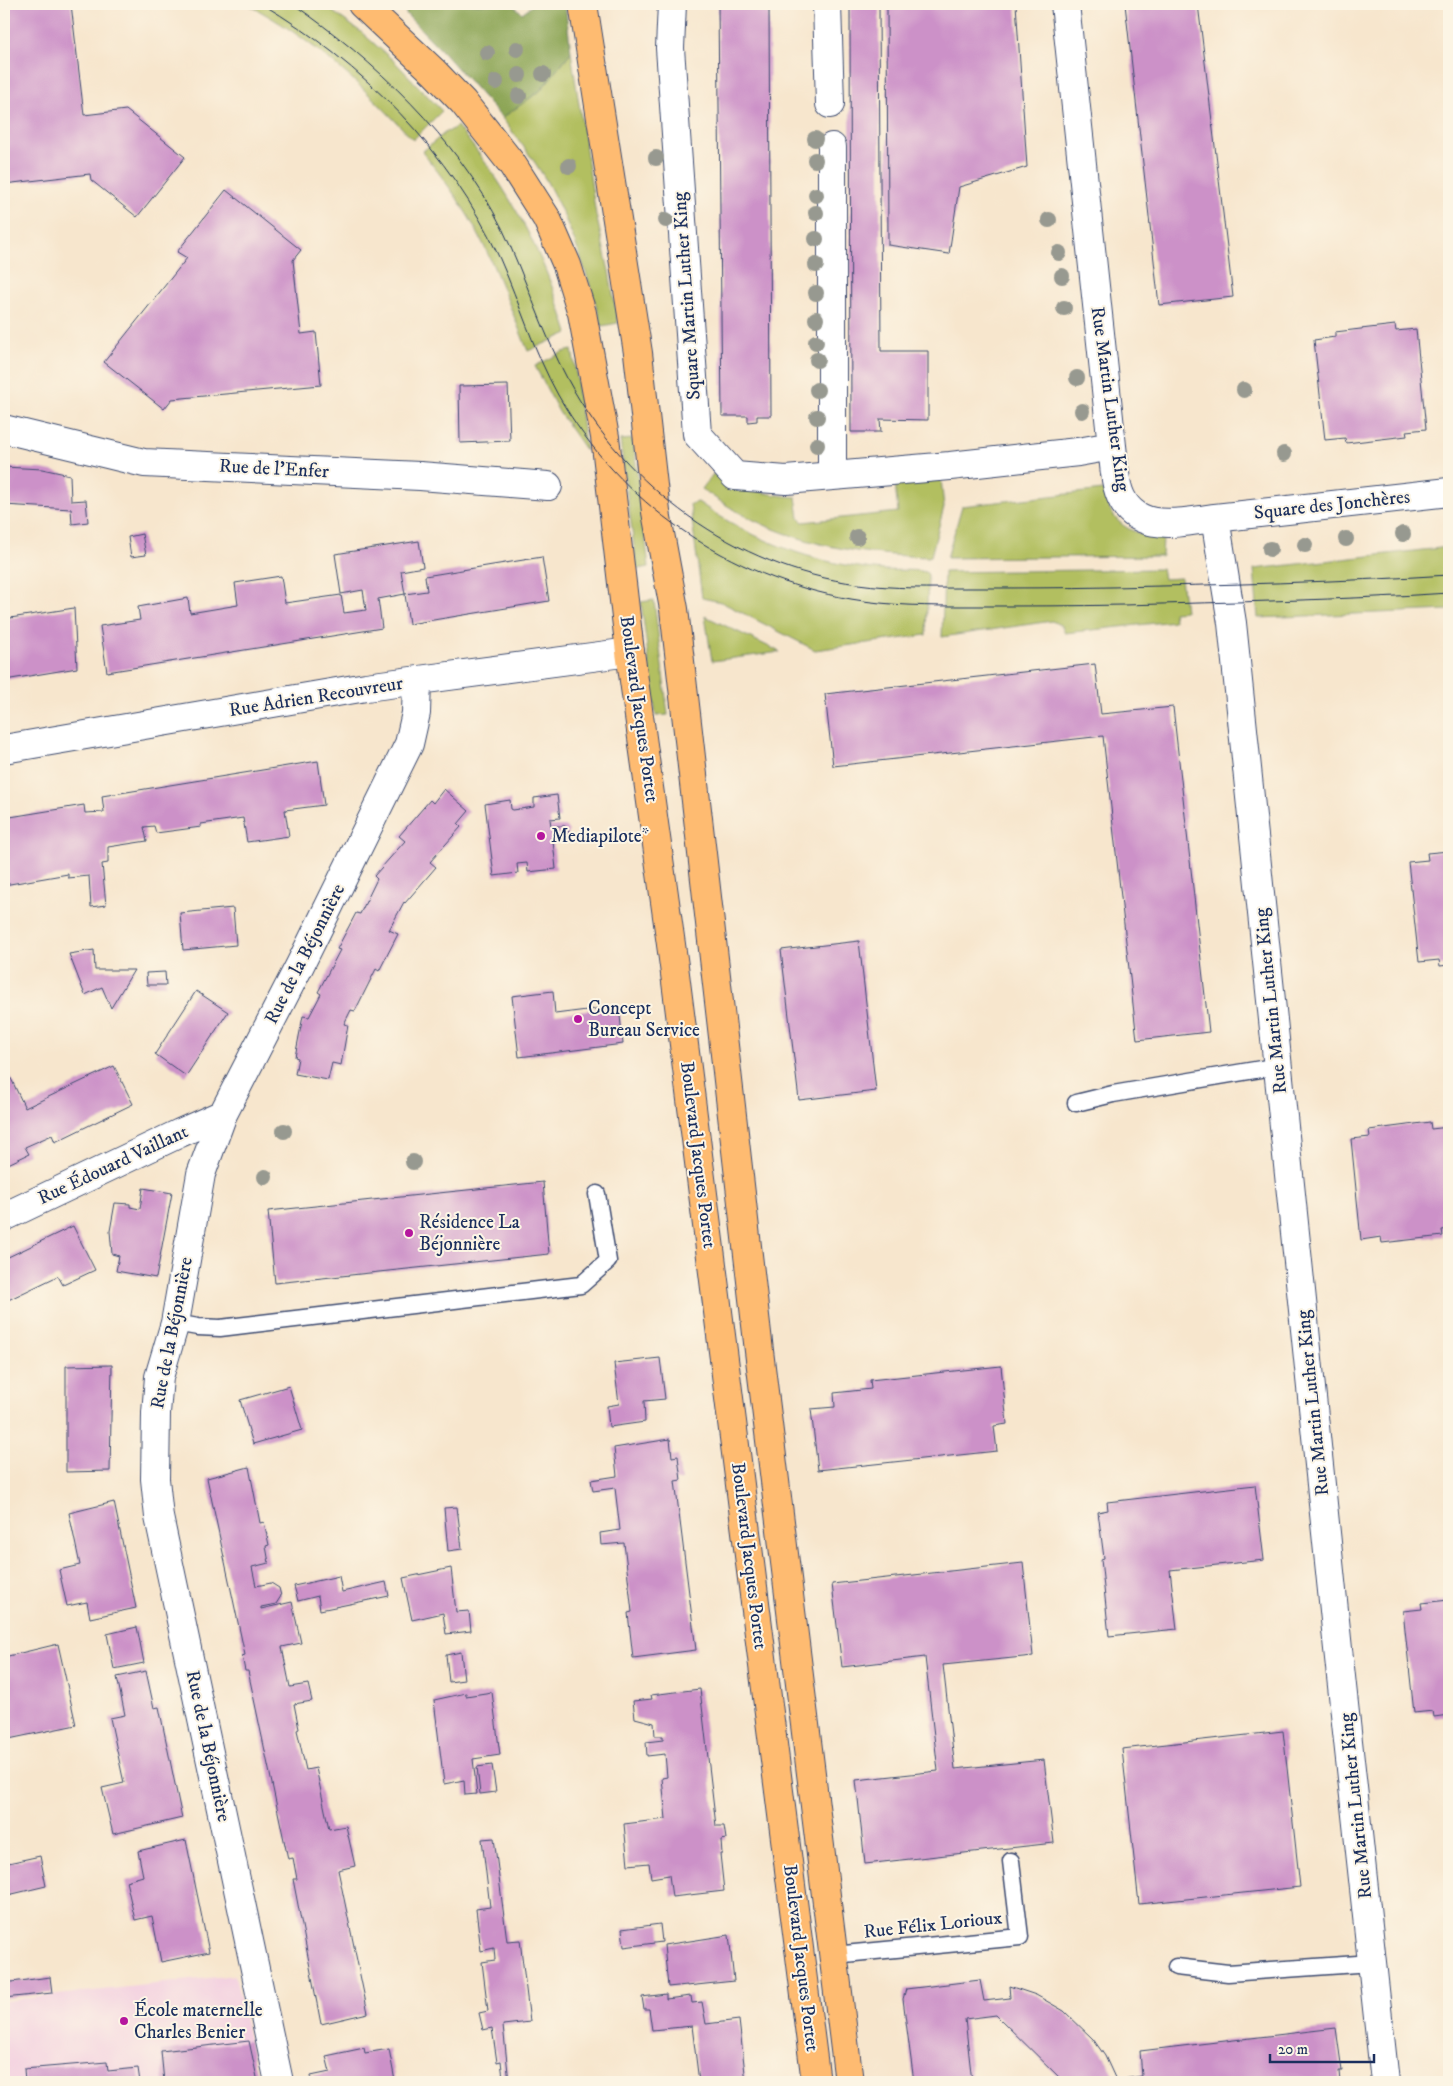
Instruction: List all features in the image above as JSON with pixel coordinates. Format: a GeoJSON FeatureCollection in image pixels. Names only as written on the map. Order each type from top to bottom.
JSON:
{"type":"FeatureCollection","features":[{"type":"Feature","properties":{"kind":"main road","name":"Boulevard Jacques Portet"},"geometry":{"type":"LineString","coordinates":[[362,4],[463,102],[512,164],[547,219],[567,265],[582,313],[605,437],[630,652],[674,966],[816,2082]]}},
{"type":"Feature","properties":{"kind":"main road","name":"Boulevard Jacques Portet"},"geometry":{"type":"LineString","coordinates":[[583,4],[638,353],[656,512],[674,609],[760,1360],[849,2082]]}},
{"type":"Feature","properties":{"kind":"street","name":"Square Martin Luther King"},"geometry":{"type":"LineString","coordinates":[[672,4],[670,48],[697,434],[735,476],[786,480],[950,466],[1087,451],[1112,446]]}},
{"type":"Feature","properties":{"kind":"street"},"geometry":{"type":"LineString","coordinates":[[827,4],[830,104]]}},
{"type":"Feature","properties":{"kind":"street","name":"Rue Martin Luther King"},"geometry":{"type":"LineString","coordinates":[[1065,4],[1112,446],[1120,494],[1129,508],[1142,518],[1162,524],[1215,518],[1232,623],[1338,1649],[1385,2082]]}},
{"type":"Feature","properties":{"kind":"street"},"geometry":{"type":"LineString","coordinates":[[832,147],[832,476]]}},
{"type":"Feature","properties":{"kind":"street","name":"Rue de l'Enfer"},"geometry":{"type":"LineString","coordinates":[[4,429],[144,463],[420,476],[548,486]]}},
{"type":"Feature","properties":{"kind":"street","name":"Square des Jonchères"},"geometry":{"type":"LineString","coordinates":[[1215,518],[1449,492]]}},
{"type":"Feature","properties":{"kind":"street","name":"Rue Adrien Recouvreur"},"geometry":{"type":"LineString","coordinates":[[4,749],[356,689],[630,652]]}},
{"type":"Feature","properties":{"kind":"street","name":"Rue de la Béjonnière"},"geometry":{"type":"LineString","coordinates":[[279,2082],[159,1517],[155,1479],[156,1413],[159,1377],[175,1323],[201,1174],[223,1114],[409,744],[416,713],[417,681]]}},
{"type":"Feature","properties":{"kind":"street","name":"Rue Édouard Vaillant"},"geometry":{"type":"LineString","coordinates":[[4,1217],[223,1114]]}},
{"type":"Feature","properties":{"kind":"lane"},"geometry":{"type":"LineString","coordinates":[[1076,1103],[1113,1094],[1279,1066]]}},
{"type":"Feature","properties":{"kind":"lane"},"geometry":{"type":"LineString","coordinates":[[175,1323],[220,1328],[581,1284],[608,1261],[597,1194]]}},
{"type":"Feature","properties":{"kind":"lane","name":"Rue Félix Lorioux"},"geometry":{"type":"LineString","coordinates":[[834,1955],[1020,1937],[1011,1861]]}},
{"type":"Feature","properties":{"kind":"lane"},"geometry":{"type":"LineString","coordinates":[[1176,1967],[1228,1973],[1372,1963]]}},
{"type":"Feature","properties":{"kind":"shaded area","name":"École maternelle Charles Benier"},"geometry":{"type":"Polygon","coordinates":[[[235,1975],[258,2082],[4,2082],[4,2001],[235,1975]]]}},
{"type":"Feature","properties":{"kind":"green space"},"geometry":{"type":"Polygon","coordinates":[[[247,4],[322,4],[361,32],[395,62],[442,111],[413,140],[376,101],[336,64],[293,32],[247,4]]]}},
{"type":"Feature","properties":{"kind":"green space"},"geometry":{"type":"Polygon","coordinates":[[[405,4],[512,4],[522,13],[534,4],[565,4],[571,52],[540,91],[502,118],[406,14],[405,4]]]}},
{"type":"Feature","properties":{"kind":"green space"},"geometry":{"type":"Polygon","coordinates":[[[571,52],[596,215],[609,271],[618,323],[602,326],[591,288],[564,215],[536,164],[502,118],[540,91],[571,52]]]}},
{"type":"Feature","properties":{"kind":"green space"},"geometry":{"type":"Polygon","coordinates":[[[457,126],[494,174],[523,224],[548,276],[568,333],[528,351],[483,243],[463,208],[422,152],[447,131],[457,126]]]}},
{"type":"Feature","properties":{"kind":"green space"},"geometry":{"type":"Polygon","coordinates":[[[572,350],[586,451],[559,412],[535,366],[563,352],[572,350]]]}},
{"type":"Feature","properties":{"kind":"green space"},"geometry":{"type":"Polygon","coordinates":[[[633,439],[649,567],[637,569],[620,440],[633,439]]]}},
{"type":"Feature","properties":{"kind":"green space"},"geometry":{"type":"Polygon","coordinates":[[[713,474],[753,490],[774,495],[796,497],[799,518],[803,522],[898,512],[895,484],[941,479],[944,507],[931,556],[896,555],[837,548],[782,532],[755,521],[729,506],[702,489],[713,474]]]}},
{"type":"Feature","properties":{"kind":"green space"},"geometry":{"type":"Polygon","coordinates":[[[1103,490],[1111,511],[1123,525],[1140,534],[1163,538],[1162,556],[947,558],[962,506],[1103,490]]]}},
{"type":"Feature","properties":{"kind":"green space"},"geometry":{"type":"Polygon","coordinates":[[[698,502],[750,533],[807,556],[865,568],[926,572],[928,575],[926,635],[815,650],[721,602],[702,598],[690,504],[698,502]]]}},
{"type":"Feature","properties":{"kind":"green space"},"geometry":{"type":"Polygon","coordinates":[[[1449,547],[1449,610],[1258,618],[1254,569],[1449,547]]]}},
{"type":"Feature","properties":{"kind":"green space"},"geometry":{"type":"Polygon","coordinates":[[[1162,569],[1164,579],[1181,578],[1185,611],[1173,612],[1174,621],[1065,633],[1062,626],[1052,621],[942,637],[944,572],[1162,569]]]}},
{"type":"Feature","properties":{"kind":"green space"},"geometry":{"type":"Polygon","coordinates":[[[654,600],[668,715],[656,716],[641,602],[654,600]]]}},
{"type":"Feature","properties":{"kind":"green space"},"geometry":{"type":"Polygon","coordinates":[[[705,616],[780,652],[712,661],[705,616]]]}},
{"type":"Feature","properties":{"kind":"building"},"geometry":{"type":"Polygon","coordinates":[[[4,4],[71,4],[84,115],[126,110],[185,157],[137,217],[91,180],[90,174],[4,184],[4,4]]]}},
{"type":"Feature","properties":{"kind":"building"},"geometry":{"type":"Polygon","coordinates":[[[718,4],[769,4],[771,416],[757,416],[757,421],[748,422],[748,416],[722,416],[718,4]]]}},
{"type":"Feature","properties":{"kind":"building"},"geometry":{"type":"Polygon","coordinates":[[[850,4],[879,4],[881,351],[928,351],[928,420],[880,419],[881,432],[851,432],[850,4]]]}},
{"type":"Feature","properties":{"kind":"building"},"geometry":{"type":"Polygon","coordinates":[[[887,4],[1016,4],[1027,167],[959,187],[949,254],[888,245],[887,4]]]}},
{"type":"Feature","properties":{"kind":"building"},"geometry":{"type":"Polygon","coordinates":[[[1125,4],[1198,4],[1233,297],[1159,305],[1125,4]]]}},
{"type":"Feature","properties":{"kind":"building"},"geometry":{"type":"Polygon","coordinates":[[[226,190],[301,250],[293,260],[301,334],[316,332],[321,385],[172,399],[164,409],[104,362],[187,258],[177,252],[226,190]]]}},
{"type":"Feature","properties":{"kind":"building"},"geometry":{"type":"Polygon","coordinates":[[[1395,325],[1396,331],[1416,329],[1426,429],[1406,431],[1407,436],[1346,443],[1345,438],[1325,440],[1314,340],[1335,337],[1335,332],[1395,325]]]}},
{"type":"Feature","properties":{"kind":"building"},"geometry":{"type":"Polygon","coordinates":[[[508,385],[510,441],[460,443],[459,386],[508,385]]]}},
{"type":"Feature","properties":{"kind":"building"},"geometry":{"type":"Polygon","coordinates":[[[4,467],[42,469],[70,475],[71,501],[86,500],[88,522],[72,524],[71,509],[4,505],[4,467]]]}},
{"type":"Feature","properties":{"kind":"building"},"geometry":{"type":"Polygon","coordinates":[[[142,534],[146,555],[131,557],[128,537],[142,534]]]}},
{"type":"Feature","properties":{"kind":"building"},"geometry":{"type":"Polygon","coordinates":[[[419,541],[423,567],[401,571],[405,594],[378,599],[382,628],[107,672],[100,626],[140,620],[138,607],[188,598],[190,613],[238,605],[235,583],[281,576],[285,603],[341,595],[344,613],[366,610],[363,590],[341,594],[335,554],[419,541]]]}},
{"type":"Feature","properties":{"kind":"building"},"geometry":{"type":"Polygon","coordinates":[[[542,557],[549,601],[409,624],[405,594],[427,591],[425,576],[542,557]]]}},
{"type":"Feature","properties":{"kind":"building"},"geometry":{"type":"Polygon","coordinates":[[[74,608],[77,668],[5,680],[4,619],[74,608]]]}},
{"type":"Feature","properties":{"kind":"building"},"geometry":{"type":"Polygon","coordinates":[[[1095,664],[1101,714],[1173,707],[1209,1032],[1137,1040],[1103,736],[833,766],[825,694],[1095,664]]]}},
{"type":"Feature","properties":{"kind":"building"},"geometry":{"type":"Polygon","coordinates":[[[318,761],[324,805],[285,810],[289,836],[247,842],[243,818],[201,824],[201,827],[156,833],[154,826],[144,827],[147,841],[108,847],[108,863],[102,864],[106,905],[91,907],[89,876],[68,878],[68,874],[4,885],[4,818],[84,805],[85,813],[104,812],[102,796],[318,761]]]}},
{"type":"Feature","properties":{"kind":"building"},"geometry":{"type":"Polygon","coordinates":[[[444,789],[469,811],[458,824],[461,827],[430,862],[436,867],[404,902],[389,930],[398,934],[379,971],[376,969],[355,1011],[351,1010],[344,1024],[348,1025],[341,1065],[332,1063],[328,1080],[295,1074],[298,1058],[295,1057],[303,1016],[309,1017],[321,994],[318,992],[340,950],[337,949],[356,913],[360,914],[377,879],[374,876],[405,841],[399,836],[430,800],[433,803],[444,789]]]}},
{"type":"Feature","properties":{"kind":"building"},"geometry":{"type":"Polygon","coordinates":[[[557,795],[560,818],[550,819],[551,826],[565,826],[569,831],[567,838],[553,841],[556,869],[528,872],[527,863],[517,864],[518,873],[494,876],[485,804],[510,800],[511,809],[513,810],[534,807],[534,798],[557,795]]]}},
{"type":"Feature","properties":{"kind":"building"},"geometry":{"type":"Polygon","coordinates":[[[1449,851],[1449,965],[1440,966],[1439,960],[1419,962],[1408,862],[1428,860],[1427,853],[1449,851]]]}},
{"type":"Feature","properties":{"kind":"building"},"geometry":{"type":"Polygon","coordinates":[[[233,908],[236,945],[183,950],[180,913],[233,908]]]}},
{"type":"Feature","properties":{"kind":"building"},"geometry":{"type":"Polygon","coordinates":[[[859,941],[876,1091],[799,1100],[781,950],[859,941]]]}},
{"type":"Feature","properties":{"kind":"building"},"geometry":{"type":"Polygon","coordinates":[[[94,950],[95,970],[134,970],[111,1008],[102,987],[85,995],[69,954],[94,950]]]}},
{"type":"Feature","properties":{"kind":"building"},"geometry":{"type":"Polygon","coordinates":[[[165,972],[166,985],[147,985],[146,973],[165,972]]]}},
{"type":"Feature","properties":{"kind":"building"},"geometry":{"type":"Polygon","coordinates":[[[196,991],[228,1012],[186,1076],[155,1054],[196,991]]]}},
{"type":"Feature","properties":{"kind":"building"},"geometry":{"type":"Polygon","coordinates":[[[553,991],[555,1014],[619,1006],[623,1044],[519,1057],[512,996],[553,991]]]}},
{"type":"Feature","properties":{"kind":"building"},"geometry":{"type":"Polygon","coordinates":[[[114,1066],[133,1104],[55,1142],[52,1135],[25,1147],[29,1154],[4,1166],[4,1071],[7,1070],[25,1108],[114,1066]]]}},
{"type":"Feature","properties":{"kind":"building"},"geometry":{"type":"Polygon","coordinates":[[[1430,1122],[1431,1129],[1449,1127],[1449,1229],[1442,1230],[1443,1236],[1382,1243],[1381,1237],[1361,1240],[1351,1139],[1370,1137],[1369,1130],[1430,1122]]]}},
{"type":"Feature","properties":{"kind":"building","name":"Résidence La Béjonnière"},"geometry":{"type":"Polygon","coordinates":[[[543,1182],[549,1254],[275,1283],[268,1211],[543,1182]]]}},
{"type":"Feature","properties":{"kind":"building"},"geometry":{"type":"Polygon","coordinates":[[[143,1188],[172,1193],[156,1278],[116,1271],[119,1256],[112,1254],[110,1231],[115,1203],[130,1204],[130,1207],[140,1209],[143,1188]]]}},
{"type":"Feature","properties":{"kind":"building"},"geometry":{"type":"Polygon","coordinates":[[[73,1226],[95,1270],[63,1285],[58,1276],[4,1302],[4,1259],[73,1226]]]}},
{"type":"Feature","properties":{"kind":"building"},"geometry":{"type":"Polygon","coordinates":[[[660,1358],[665,1399],[644,1401],[645,1422],[609,1427],[607,1406],[619,1404],[614,1363],[660,1358]]]}},
{"type":"Feature","properties":{"kind":"building"},"geometry":{"type":"Polygon","coordinates":[[[112,1365],[110,1471],[66,1472],[66,1366],[112,1365]]]}},
{"type":"Feature","properties":{"kind":"building"},"geometry":{"type":"Polygon","coordinates":[[[1001,1366],[1007,1424],[994,1426],[997,1451],[818,1470],[811,1409],[835,1407],[834,1393],[871,1389],[870,1380],[1001,1366]]]}},
{"type":"Feature","properties":{"kind":"building"},"geometry":{"type":"Polygon","coordinates":[[[289,1386],[302,1430],[253,1444],[240,1400],[289,1386]]]}},
{"type":"Feature","properties":{"kind":"building"},"geometry":{"type":"Polygon","coordinates":[[[670,1439],[672,1457],[678,1456],[681,1480],[675,1481],[696,1650],[633,1658],[628,1613],[632,1612],[624,1543],[601,1545],[600,1533],[620,1530],[615,1488],[593,1491],[591,1480],[617,1476],[614,1448],[670,1439]]]}},
{"type":"Feature","properties":{"kind":"building"},"geometry":{"type":"Polygon","coordinates":[[[249,1467],[260,1523],[264,1522],[269,1545],[266,1546],[269,1563],[252,1567],[256,1586],[271,1583],[279,1588],[281,1596],[276,1604],[261,1607],[261,1609],[292,1602],[301,1643],[282,1647],[290,1687],[308,1684],[312,1701],[294,1704],[299,1729],[297,1730],[306,1770],[316,1768],[329,1829],[346,1826],[355,1866],[338,1870],[368,2013],[321,2024],[293,1879],[297,1879],[293,1858],[288,1859],[248,1671],[245,1671],[242,1656],[245,1655],[207,1478],[249,1467]]]}},
{"type":"Feature","properties":{"kind":"building"},"geometry":{"type":"Polygon","coordinates":[[[1255,1485],[1264,1560],[1170,1570],[1177,1629],[1109,1636],[1101,1559],[1104,1558],[1098,1512],[1108,1510],[1107,1502],[1255,1485]]]}},
{"type":"Feature","properties":{"kind":"building"},"geometry":{"type":"Polygon","coordinates":[[[114,1502],[136,1608],[90,1618],[87,1602],[67,1606],[59,1570],[80,1565],[69,1513],[114,1502]]]}},
{"type":"Feature","properties":{"kind":"building"},"geometry":{"type":"Polygon","coordinates":[[[457,1507],[462,1549],[448,1551],[444,1508],[457,1507]]]}},
{"type":"Feature","properties":{"kind":"building"},"geometry":{"type":"Polygon","coordinates":[[[1023,1563],[1033,1656],[943,1665],[955,1769],[1044,1760],[1054,1843],[865,1864],[856,1780],[938,1771],[925,1657],[842,1667],[832,1584],[1023,1563]]]}},
{"type":"Feature","properties":{"kind":"building"},"geometry":{"type":"Polygon","coordinates":[[[451,1568],[456,1612],[469,1611],[471,1631],[446,1634],[443,1613],[412,1620],[403,1578],[451,1568]]]}},
{"type":"Feature","properties":{"kind":"building"},"geometry":{"type":"Polygon","coordinates":[[[339,1576],[342,1592],[386,1582],[389,1596],[320,1610],[318,1596],[298,1601],[294,1586],[339,1576]]]}},
{"type":"Feature","properties":{"kind":"building"},"geometry":{"type":"Polygon","coordinates":[[[1449,1600],[1449,1715],[1434,1717],[1433,1711],[1414,1713],[1403,1611],[1422,1609],[1421,1603],[1449,1600]]]}},
{"type":"Feature","properties":{"kind":"building"},"geometry":{"type":"Polygon","coordinates":[[[137,1627],[144,1663],[114,1669],[107,1634],[137,1627]]]}},
{"type":"Feature","properties":{"kind":"building"},"geometry":{"type":"Polygon","coordinates":[[[58,1644],[76,1725],[4,1740],[4,1657],[58,1644]]]}},
{"type":"Feature","properties":{"kind":"building"},"geometry":{"type":"Polygon","coordinates":[[[461,1652],[464,1680],[449,1682],[446,1655],[461,1652]]]}},
{"type":"Feature","properties":{"kind":"building"},"geometry":{"type":"Polygon","coordinates":[[[146,1671],[154,1708],[159,1707],[182,1818],[113,1834],[102,1788],[124,1783],[110,1718],[125,1715],[117,1677],[146,1671]]]}},
{"type":"Feature","properties":{"kind":"building"},"geometry":{"type":"Polygon","coordinates":[[[700,1689],[716,1826],[724,1826],[726,1839],[721,1840],[722,1854],[720,1854],[724,1891],[672,1897],[669,1875],[651,1878],[649,1863],[628,1865],[624,1824],[666,1819],[662,1778],[667,1777],[665,1754],[647,1756],[646,1742],[663,1740],[663,1736],[655,1736],[654,1723],[635,1718],[633,1701],[652,1699],[651,1695],[700,1689]]]}},
{"type":"Feature","properties":{"kind":"building"},"geometry":{"type":"Polygon","coordinates":[[[492,1692],[500,1755],[473,1759],[477,1794],[465,1795],[464,1780],[444,1784],[434,1700],[466,1693],[466,1696],[492,1692]]]}},
{"type":"Feature","properties":{"kind":"building"},"geometry":{"type":"Polygon","coordinates":[[[1283,1731],[1300,1887],[1139,1904],[1122,1749],[1283,1731]]]}},
{"type":"Feature","properties":{"kind":"building"},"geometry":{"type":"Polygon","coordinates":[[[492,1765],[496,1792],[480,1794],[477,1767],[492,1765]]]}},
{"type":"Feature","properties":{"kind":"building"},"geometry":{"type":"Polygon","coordinates":[[[494,1838],[507,1941],[520,1940],[530,2022],[503,2025],[509,2082],[495,2082],[495,2079],[503,2078],[501,2061],[497,2062],[492,2028],[483,2030],[479,2013],[488,2011],[482,1962],[495,1960],[494,1948],[481,1951],[476,1909],[490,1907],[482,1839],[494,1838]]]}},
{"type":"Feature","properties":{"kind":"building"},"geometry":{"type":"Polygon","coordinates":[[[186,1840],[209,1952],[161,1962],[152,1916],[135,1920],[126,1881],[143,1876],[138,1851],[186,1840]]]}},
{"type":"Feature","properties":{"kind":"building"},"geometry":{"type":"Polygon","coordinates":[[[40,1856],[46,1886],[4,1896],[4,1864],[40,1856]]]}},
{"type":"Feature","properties":{"kind":"building"},"geometry":{"type":"Polygon","coordinates":[[[660,1924],[662,1942],[624,1947],[622,1929],[660,1924]]]}},
{"type":"Feature","properties":{"kind":"building"},"geometry":{"type":"Polygon","coordinates":[[[729,1935],[734,1981],[668,1987],[664,1945],[729,1935]]]}},
{"type":"Feature","properties":{"kind":"building"},"geometry":{"type":"Polygon","coordinates":[[[50,1977],[52,1993],[4,1998],[4,1983],[50,1977]]]}},
{"type":"Feature","properties":{"kind":"building"},"geometry":{"type":"Polygon","coordinates":[[[980,1980],[984,2001],[1010,1998],[1009,1986],[1036,1995],[1064,2011],[1093,2039],[1105,2056],[1116,2080],[1142,2076],[1140,2051],[1336,2028],[1342,2071],[1339,2071],[1340,2082],[1064,2082],[996,2015],[965,2019],[972,2082],[914,2082],[903,1999],[906,1989],[980,1980]]]}},
{"type":"Feature","properties":{"kind":"building"},"geometry":{"type":"Polygon","coordinates":[[[666,1994],[666,1999],[691,1996],[692,2003],[702,2002],[706,2024],[739,2020],[746,2082],[699,2082],[692,2026],[652,2030],[649,2009],[644,2009],[642,1997],[666,1994]]]}},
{"type":"Feature","properties":{"kind":"building"},"geometry":{"type":"Polygon","coordinates":[[[249,2041],[258,2082],[164,2082],[161,2051],[249,2041]]]}},
{"type":"Feature","properties":{"kind":"building"},"geometry":{"type":"Polygon","coordinates":[[[364,2048],[365,2053],[389,2049],[395,2081],[312,2082],[311,2076],[330,2072],[326,2056],[364,2048]]]}},
{"type":"Feature","properties":{"kind":"building"},"geometry":{"type":"Polygon","coordinates":[[[107,2062],[108,2071],[138,2068],[140,2082],[25,2082],[24,2069],[107,2062]]]}},
{"type":"Feature","properties":{"kind":"tram line"},"geometry":{"type":"LineString","coordinates":[[262,4],[299,28],[368,82],[400,113],[430,147],[456,182],[480,220],[500,259],[549,379],[583,434],[613,470],[646,502],[682,530],[721,554],[762,574],[806,589],[851,599],[910,605],[1124,605],[1449,593]]}},
{"type":"Feature","properties":{"kind":"tram line"},"geometry":{"type":"LineString","coordinates":[[293,4],[354,50],[411,103],[437,132],[462,163],[502,228],[559,362],[592,419],[621,455],[653,488],[689,516],[728,541],[769,561],[813,575],[871,586],[1056,588],[1322,581],[1449,575]]}},
{"type":"Feature","properties":{"kind":"place","name":"Mediapilote*"},"geometry":{"type":"Point","coordinates":[541,836]}},
{"type":"Feature","properties":{"kind":"place","name":"Concept Bureau Service"},"geometry":{"type":"Point","coordinates":[578,1019]}},
{"type":"Feature","properties":{"kind":"place","name":"Résidence La Béjonnière"},"geometry":{"type":"Point","coordinates":[409,1233]}},
{"type":"Feature","properties":{"kind":"place","name":"École maternelle Charles Benier"},"geometry":{"type":"Point","coordinates":[124,2021]}}]}
